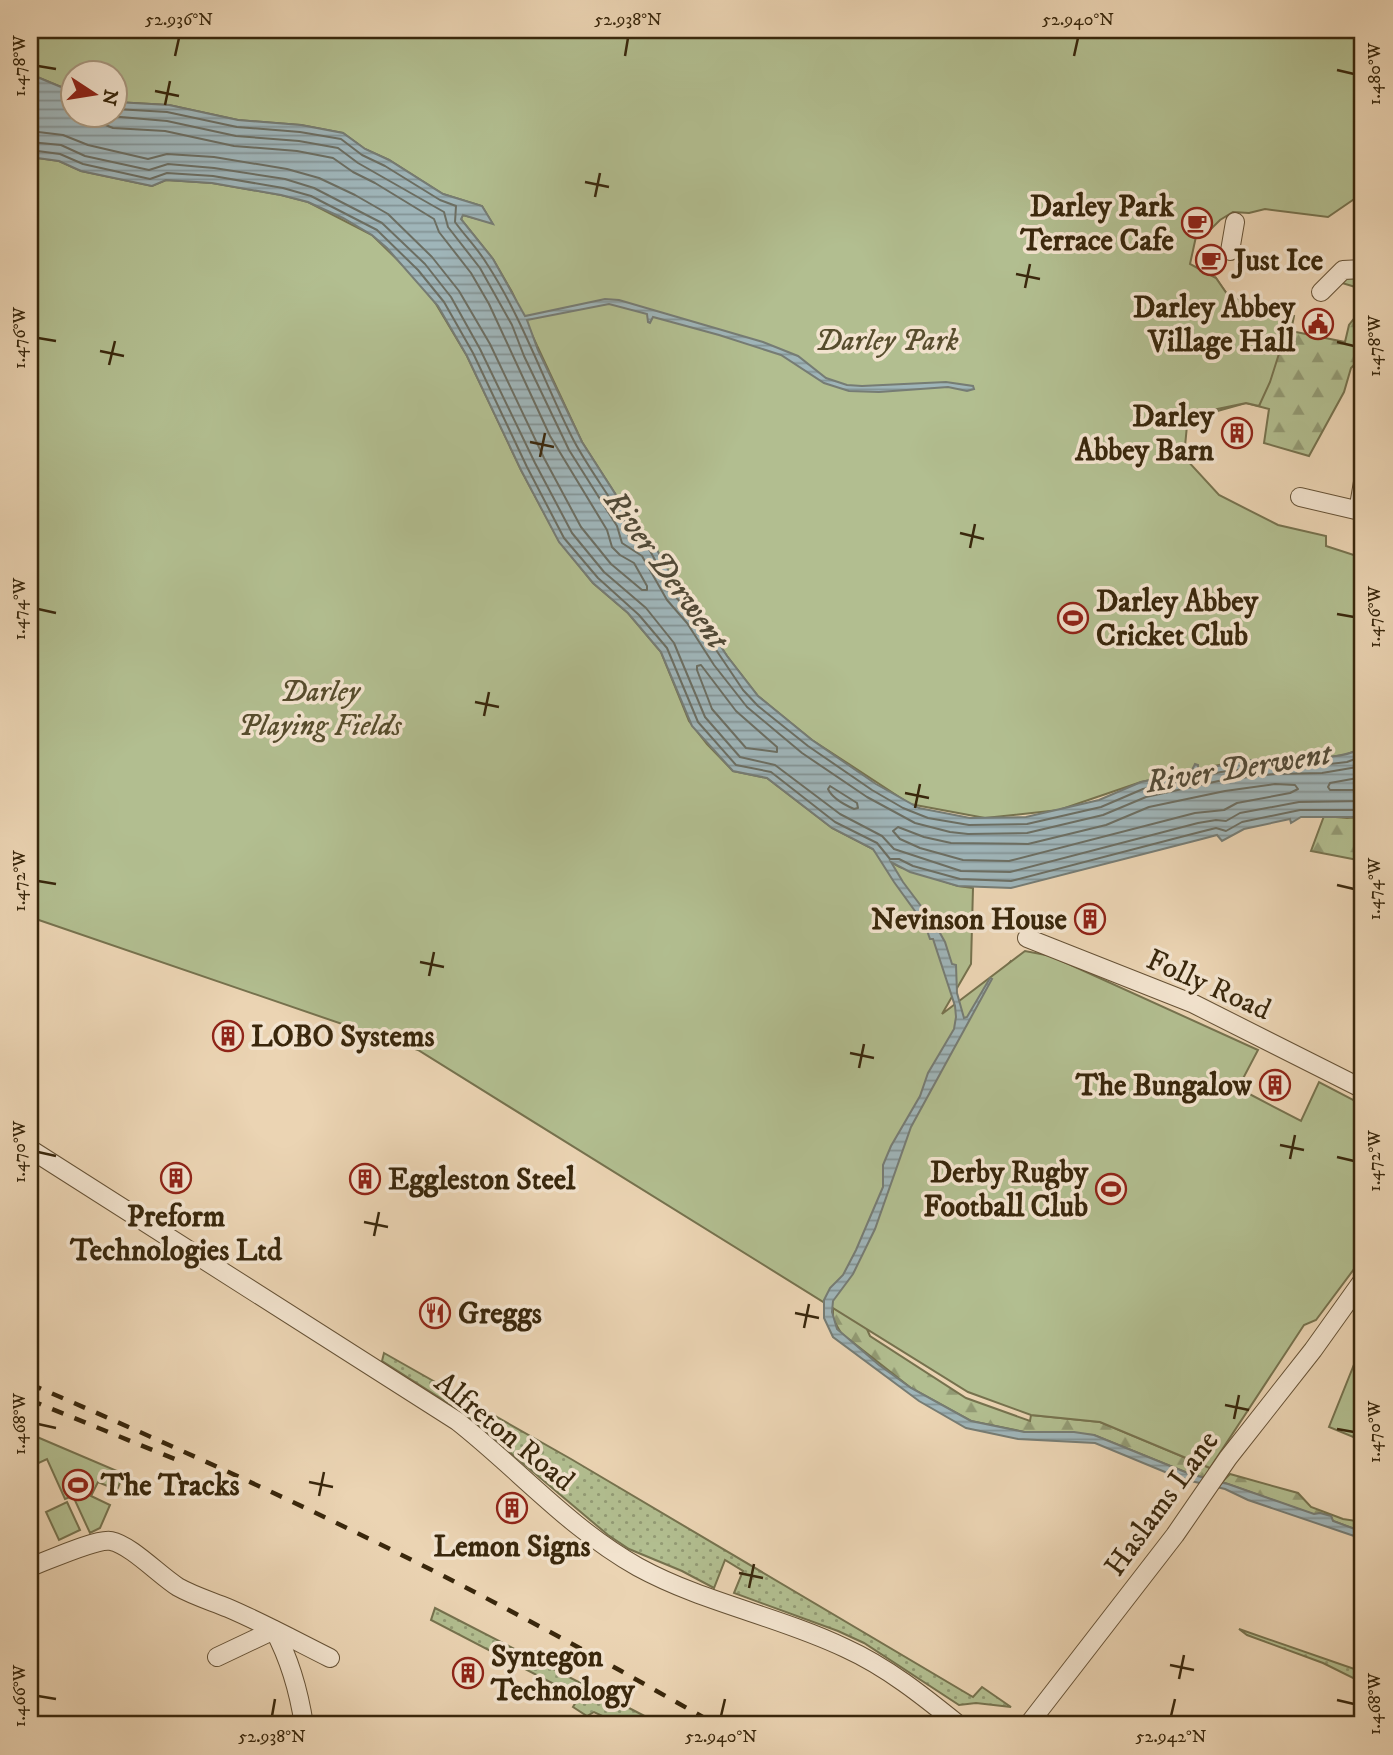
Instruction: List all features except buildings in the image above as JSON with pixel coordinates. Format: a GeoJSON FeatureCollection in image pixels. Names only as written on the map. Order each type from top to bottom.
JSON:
{"type":"FeatureCollection","features":[{"type":"Feature","properties":{"kind":"street"},"geometry":{"type":"LineString","coordinates":[[1230,251],[1235,222]]}},
{"type":"Feature","properties":{"kind":"street"},"geometry":{"type":"LineString","coordinates":[[1321,292],[1343,270],[1363,269]]}},
{"type":"Feature","properties":{"kind":"street"},"geometry":{"type":"LineString","coordinates":[[1300,497],[1361,508],[1363,482]]}},
{"type":"Feature","properties":{"kind":"street","name":"Folly Road"},"geometry":{"type":"LineString","coordinates":[[1027,938],[1194,1004],[1363,1089]]}},
{"type":"Feature","properties":{"kind":"street","name":"Alfreton Road"},"geometry":{"type":"LineString","coordinates":[[30,1149],[457,1422],[482,1441],[553,1506],[614,1553],[696,1594],[847,1648],[913,1688],[959,1725]]}},
{"type":"Feature","properties":{"kind":"street","name":"Haslams Lane"},"geometry":{"type":"LineString","coordinates":[[1028,1725],[1175,1535],[1228,1458],[1363,1280]]}},
{"type":"Feature","properties":{"kind":"street"},"geometry":{"type":"LineString","coordinates":[[30,1567],[100,1541],[112,1541],[135,1554],[180,1588],[330,1657]]}},
{"type":"Feature","properties":{"kind":"street"},"geometry":{"type":"LineString","coordinates":[[217,1657],[274,1630]]}},
{"type":"Feature","properties":{"kind":"street"},"geometry":{"type":"LineString","coordinates":[[274,1630],[293,1673],[304,1725]]}},
{"type":"Feature","properties":{"kind":"street"},"geometry":{"type":"LineString","coordinates":[[293,1673],[299,1668],[308,1647]]}},
{"type":"Feature","properties":{"kind":"green space","name":"Darley Park"},"geometry":{"type":"Polygon","coordinates":[[[30,30],[1363,30],[1363,193],[1328,217],[1265,209],[1249,213],[1233,212],[1206,234],[1197,232],[1190,264],[1216,278],[1227,294],[1280,316],[1284,338],[1259,406],[1246,403],[1188,415],[1184,457],[1219,495],[1278,525],[1326,536],[1326,546],[1363,558],[1363,748],[1345,755],[1321,758],[1275,758],[1219,765],[1141,782],[1059,810],[985,818],[910,804],[812,740],[758,696],[699,613],[680,591],[653,544],[635,534],[632,520],[582,442],[512,292],[493,259],[461,219],[463,215],[492,223],[482,206],[443,194],[389,160],[365,149],[343,133],[301,125],[238,120],[169,105],[130,103],[130,60],[60,60],[60,87],[30,74],[30,30]]]}},
{"type":"Feature","properties":{"kind":"green space","name":"Darley Playing Fields"},"geometry":{"type":"Polygon","coordinates":[[[30,157],[59,161],[81,171],[152,186],[166,180],[212,183],[281,195],[308,202],[372,235],[413,275],[436,304],[467,356],[521,470],[559,541],[593,583],[628,613],[661,652],[689,721],[707,744],[733,771],[767,778],[832,828],[873,849],[879,856],[900,867],[958,886],[973,888],[971,964],[942,1014],[1025,951],[1051,956],[1258,1050],[1238,1088],[1301,1121],[1319,1082],[1363,1105],[1363,1257],[1316,1320],[1304,1325],[1210,1468],[1100,1422],[1031,1415],[968,1392],[418,1050],[30,917],[30,157]]]}},
{"type":"Feature","properties":{"kind":"green space"},"geometry":{"type":"Polygon","coordinates":[[[1363,259],[1363,356],[1351,368],[1344,392],[1309,456],[1264,443],[1269,409],[1246,403],[1203,415],[1195,403],[1216,278],[1227,294],[1280,316],[1294,316],[1291,331],[1345,342],[1349,325],[1356,316],[1362,289],[1342,283],[1363,259]]]}},
{"type":"Feature","properties":{"kind":"green space"},"geometry":{"type":"Polygon","coordinates":[[[1324,816],[1363,817],[1363,861],[1311,851],[1324,816]]]}},
{"type":"Feature","properties":{"kind":"green space"},"geometry":{"type":"Polygon","coordinates":[[[1011,961],[1030,967],[859,1311],[870,1336],[966,1398],[1030,1421],[1031,1415],[1100,1422],[1210,1468],[1209,1479],[1190,1474],[1094,1435],[1025,1432],[971,1421],[911,1388],[841,1333],[833,1319],[833,1301],[1002,972],[1011,961]]]}},
{"type":"Feature","properties":{"kind":"green space"},"geometry":{"type":"Polygon","coordinates":[[[1363,1342],[1363,1441],[1329,1427],[1363,1342]]]}},
{"type":"Feature","properties":{"kind":"green space"},"geometry":{"type":"Polygon","coordinates":[[[384,1353],[571,1459],[973,1697],[982,1687],[1011,1707],[976,1703],[959,1705],[864,1643],[734,1593],[743,1571],[725,1560],[714,1588],[682,1571],[629,1549],[608,1535],[462,1412],[382,1361],[384,1353]]]}},
{"type":"Feature","properties":{"kind":"green space","name":"The Tracks"},"geometry":{"type":"Polygon","coordinates":[[[30,1434],[124,1474],[117,1490],[98,1482],[91,1496],[110,1505],[100,1528],[90,1533],[73,1496],[65,1499],[47,1459],[30,1467],[30,1434]]]}},
{"type":"Feature","properties":{"kind":"green space"},"geometry":{"type":"Polygon","coordinates":[[[1230,1474],[1298,1493],[1311,1507],[1343,1519],[1363,1522],[1363,1532],[1333,1521],[1331,1516],[1320,1513],[1315,1515],[1222,1482],[1230,1474]]]}},
{"type":"Feature","properties":{"kind":"green space"},"geometry":{"type":"Polygon","coordinates":[[[67,1502],[80,1530],[59,1540],[46,1512],[67,1502]]]}},
{"type":"Feature","properties":{"kind":"green space"},"geometry":{"type":"Polygon","coordinates":[[[435,1608],[662,1725],[622,1725],[594,1712],[587,1716],[573,1707],[579,1697],[431,1620],[435,1608]]]}},
{"type":"Feature","properties":{"kind":"green space"},"geometry":{"type":"Polygon","coordinates":[[[1239,1629],[1363,1672],[1363,1683],[1323,1663],[1247,1635],[1239,1629]]]}},
{"type":"Feature","properties":{"kind":"water","name":"River Derwent"},"geometry":{"type":"Polygon","coordinates":[[[30,74],[60,87],[60,130],[130,130],[130,103],[169,105],[238,120],[301,125],[343,133],[365,149],[389,160],[443,194],[482,206],[493,224],[463,215],[461,219],[493,259],[525,316],[605,299],[619,300],[763,342],[798,356],[826,378],[847,385],[946,382],[973,386],[974,389],[967,391],[948,387],[879,392],[849,391],[824,383],[781,355],[653,317],[650,323],[647,314],[609,304],[527,320],[538,350],[582,442],[632,520],[635,534],[653,543],[680,591],[699,613],[758,696],[812,740],[876,784],[919,808],[970,818],[1026,817],[1099,800],[1141,782],[1191,772],[1195,764],[1198,765],[1198,771],[1263,759],[1330,757],[1363,748],[1363,817],[1301,817],[1291,823],[1290,819],[1244,829],[1222,841],[1217,835],[1011,888],[958,886],[910,872],[891,862],[936,926],[952,964],[956,965],[957,993],[964,1018],[990,978],[992,979],[911,1127],[875,1229],[853,1274],[833,1301],[832,1312],[837,1329],[879,1365],[911,1388],[971,1421],[1024,1432],[1074,1432],[1094,1435],[1190,1474],[1228,1484],[1314,1514],[1331,1516],[1333,1521],[1363,1532],[1363,1539],[1248,1500],[1225,1489],[1165,1472],[1095,1443],[1018,1439],[966,1428],[919,1401],[833,1337],[824,1318],[824,1300],[830,1288],[843,1275],[856,1250],[883,1187],[883,1165],[891,1146],[954,1029],[955,1006],[933,939],[930,939],[925,925],[873,849],[832,828],[767,778],[733,771],[692,726],[661,652],[628,613],[593,583],[559,542],[521,470],[467,356],[438,306],[387,248],[372,235],[308,202],[281,195],[212,183],[166,180],[152,186],[81,171],[59,161],[30,157],[30,74]]]}},
{"type":"Feature","properties":{"kind":"railway"},"geometry":{"type":"LineString","coordinates":[[30,1384],[215,1466],[398,1553],[543,1628],[717,1725]]}},
{"type":"Feature","properties":{"kind":"railway"},"geometry":{"type":"LineString","coordinates":[[30,1400],[177,1460]]}},
{"type":"Feature","properties":{"kind":"place","name":"Darley Park Terrace Cafe"},"geometry":{"type":"Point","coordinates":[1197,223]}},
{"type":"Feature","properties":{"kind":"place","name":"Just Ice"},"geometry":{"type":"Point","coordinates":[1211,260]}},
{"type":"Feature","properties":{"kind":"place","name":"Darley Abbey Village Hall"},"geometry":{"type":"Point","coordinates":[1318,324]}},
{"type":"Feature","properties":{"kind":"place","name":"Darley Abbey Barn"},"geometry":{"type":"Point","coordinates":[1237,433]}},
{"type":"Feature","properties":{"kind":"place","name":"Darley Abbey Cricket Club"},"geometry":{"type":"Point","coordinates":[1073,618]}},
{"type":"Feature","properties":{"kind":"place","name":"Nevinson House"},"geometry":{"type":"Point","coordinates":[1090,919]}},
{"type":"Feature","properties":{"kind":"place","name":"LOBO Systems"},"geometry":{"type":"Point","coordinates":[228,1036]}},
{"type":"Feature","properties":{"kind":"place","name":"The Bungalow"},"geometry":{"type":"Point","coordinates":[1275,1085]}},
{"type":"Feature","properties":{"kind":"place","name":"Preform Technologies Ltd"},"geometry":{"type":"Point","coordinates":[176,1178]}},
{"type":"Feature","properties":{"kind":"place","name":"Eggleston Steel"},"geometry":{"type":"Point","coordinates":[365,1179]}},
{"type":"Feature","properties":{"kind":"place","name":"Derby Rugby Football Club"},"geometry":{"type":"Point","coordinates":[1111,1189]}},
{"type":"Feature","properties":{"kind":"place","name":"Greggs"},"geometry":{"type":"Point","coordinates":[435,1313]}},
{"type":"Feature","properties":{"kind":"place","name":"The Tracks"},"geometry":{"type":"Point","coordinates":[78,1485]}},
{"type":"Feature","properties":{"kind":"place","name":"Lemon Signs"},"geometry":{"type":"Point","coordinates":[512,1508]}},
{"type":"Feature","properties":{"kind":"place","name":"Syntegon Technology"},"geometry":{"type":"Point","coordinates":[468,1673]}}]}
